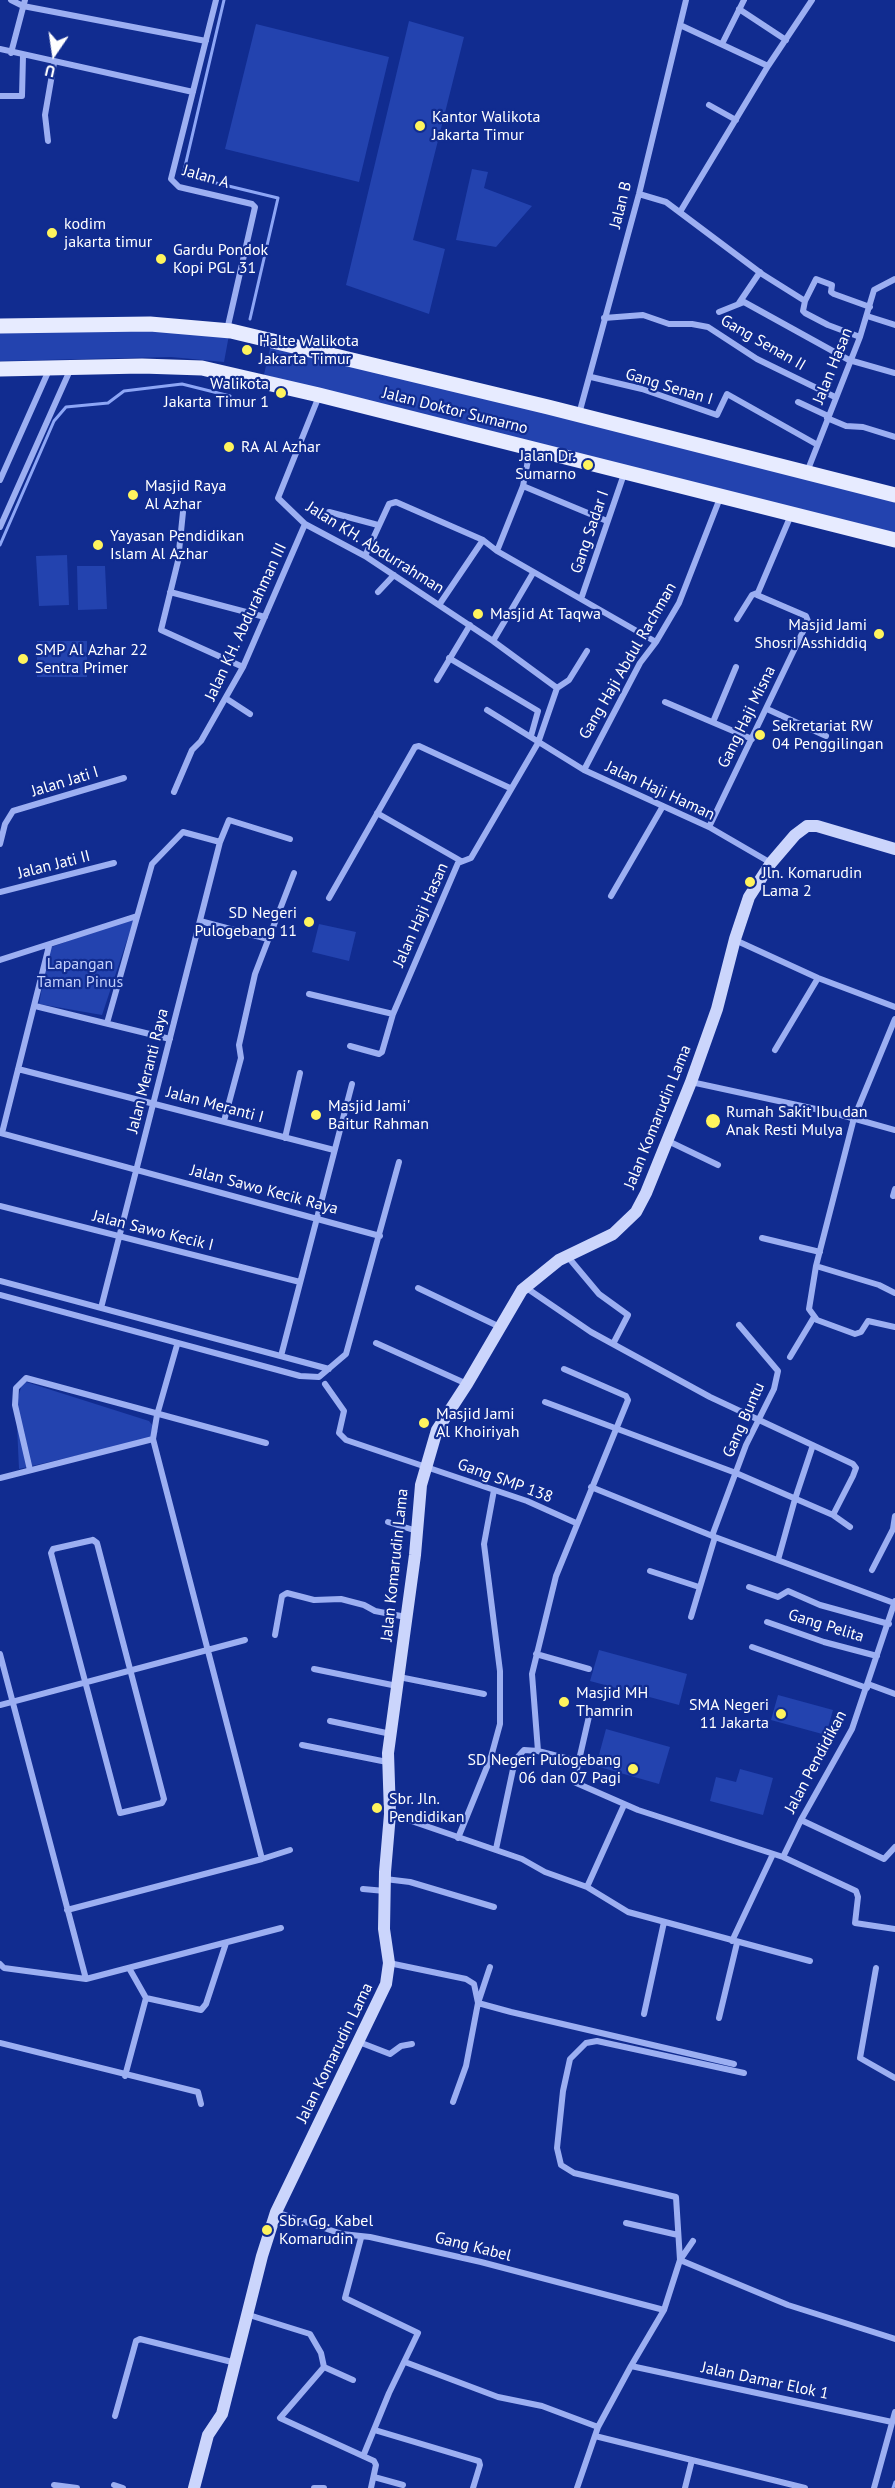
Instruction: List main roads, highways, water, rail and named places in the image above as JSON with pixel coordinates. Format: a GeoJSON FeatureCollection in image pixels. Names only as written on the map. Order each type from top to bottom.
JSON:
{"type":"FeatureCollection","features":[{"type":"Feature","properties":{"kind":"main road","name":"Jalan Doktor Sumarno"},"geometry":{"type":"LineString","coordinates":[[0,326],[150,324],[227,331],[579,415],[895,495]]}},
{"type":"Feature","properties":{"kind":"main road","name":"Jalan Doktor Sumarno"},"geometry":{"type":"LineString","coordinates":[[0,369],[181,366],[202,368],[319,395],[720,498],[895,540]]}},
{"type":"Feature","properties":{"kind":"waterway"},"geometry":{"type":"LineString","coordinates":[[224,0],[183,175],[278,198],[250,319]]}},
{"type":"Feature","properties":{"kind":"waterway"},"geometry":{"type":"LineString","coordinates":[[0,545],[54,421],[66,407],[108,403],[124,391],[182,384],[230,396]]}},
{"type":"Feature","properties":{"kind":"waterway"},"geometry":{"type":"LineString","coordinates":[[893,2488],[895,2482]]}},
{"type":"Feature","properties":{"kind":"place","name":"Kantor Walikota Jakarta Timur"},"geometry":{"type":"Point","coordinates":[420,126]}},
{"type":"Feature","properties":{"kind":"place","name":"kodim jakarta timur"},"geometry":{"type":"Point","coordinates":[52,233]}},
{"type":"Feature","properties":{"kind":"place","name":"Gardu Pondok Kopi PGL 31"},"geometry":{"type":"Point","coordinates":[161,259]}},
{"type":"Feature","properties":{"kind":"place","name":"Halte Walikota Jakarta Timur"},"geometry":{"type":"Point","coordinates":[247,350]}},
{"type":"Feature","properties":{"kind":"place","name":"Walikota Jakarta Timur 1"},"geometry":{"type":"Point","coordinates":[281,393]}},
{"type":"Feature","properties":{"kind":"place","name":"RA Al Azhar"},"geometry":{"type":"Point","coordinates":[229,447]}},
{"type":"Feature","properties":{"kind":"place","name":"Jalan Dr. Sumarno"},"geometry":{"type":"Point","coordinates":[588,465]}},
{"type":"Feature","properties":{"kind":"place","name":"Masjid Raya Al Azhar"},"geometry":{"type":"Point","coordinates":[133,495]}},
{"type":"Feature","properties":{"kind":"place","name":"Yayasan Pendidikan Islam Al Azhar"},"geometry":{"type":"Point","coordinates":[98,545]}},
{"type":"Feature","properties":{"kind":"place","name":"Masjid At Taqwa"},"geometry":{"type":"Point","coordinates":[478,614]}},
{"type":"Feature","properties":{"kind":"place","name":"Masjid Jami Shosri Asshiddiq"},"geometry":{"type":"Point","coordinates":[879,634]}},
{"type":"Feature","properties":{"kind":"place","name":"SMP Al Azhar 22 Sentra Primer"},"geometry":{"type":"Point","coordinates":[23,659]}},
{"type":"Feature","properties":{"kind":"place","name":"Sekretariat RW 04 Penggilingan"},"geometry":{"type":"Point","coordinates":[760,735]}},
{"type":"Feature","properties":{"kind":"place","name":"Jln. Komarudin Lama 2"},"geometry":{"type":"Point","coordinates":[750,882]}},
{"type":"Feature","properties":{"kind":"place","name":"SD Negeri Pulogebang 11"},"geometry":{"type":"Point","coordinates":[309,922]}},
{"type":"Feature","properties":{"kind":"place","name":"Masjid Jami' Baitur Rahman"},"geometry":{"type":"Point","coordinates":[316,1115]}},
{"type":"Feature","properties":{"kind":"place","name":"Rumah Sakit Ibu dan Anak Resti Mulya"},"geometry":{"type":"Point","coordinates":[713,1121]}},
{"type":"Feature","properties":{"kind":"place","name":"Masjid Jami Al Khoiriyah"},"geometry":{"type":"Point","coordinates":[424,1423]}},
{"type":"Feature","properties":{"kind":"place","name":"Masjid MH Thamrin"},"geometry":{"type":"Point","coordinates":[564,1702]}},
{"type":"Feature","properties":{"kind":"place","name":"SMA Negeri 11 Jakarta"},"geometry":{"type":"Point","coordinates":[781,1714]}},
{"type":"Feature","properties":{"kind":"place","name":"SD Negeri Pulogebang 06 dan 07 Pagi"},"geometry":{"type":"Point","coordinates":[633,1769]}},
{"type":"Feature","properties":{"kind":"place","name":"Sbr. Jln. Pendidikan"},"geometry":{"type":"Point","coordinates":[377,1808]}},
{"type":"Feature","properties":{"kind":"place","name":"Sbr. Gg. Kabel Komarudin"},"geometry":{"type":"Point","coordinates":[267,2230]}},
{"type":"Feature","properties":{"kind":"park label","name":"Lapangan Taman Pinus"},"geometry":{"type":"Point","coordinates":[80,973]}}]}
